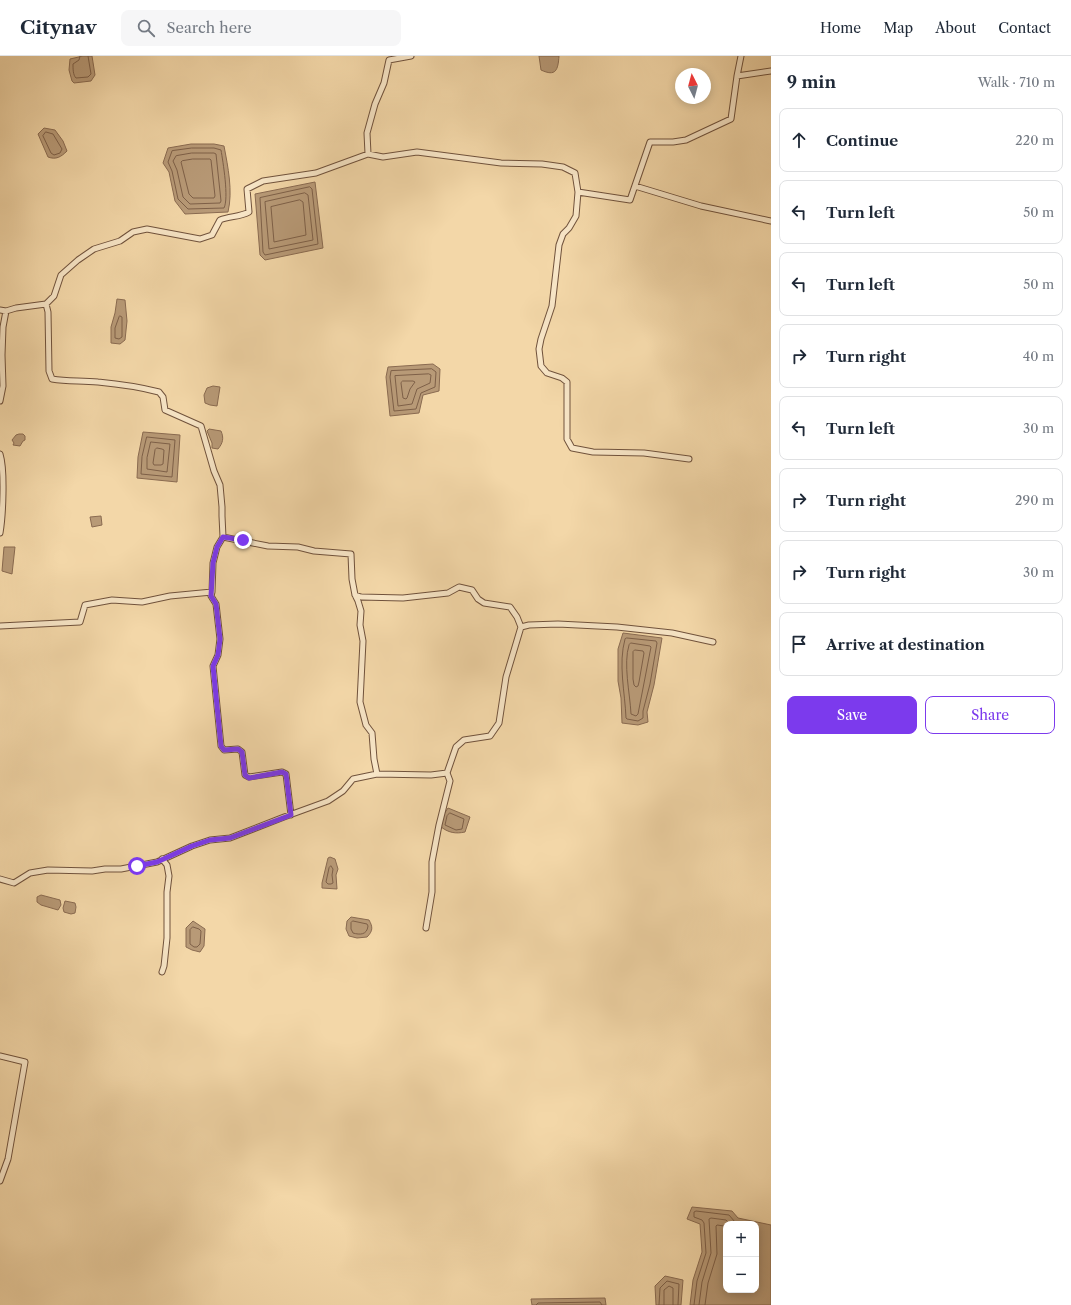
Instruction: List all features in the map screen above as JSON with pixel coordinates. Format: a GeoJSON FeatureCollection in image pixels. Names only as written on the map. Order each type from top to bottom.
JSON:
{"type":"FeatureCollection","features":[{"type":"Feature","properties":{"kind":"street"},"geometry":{"type":"LineString","coordinates":[[368,154],[367,133],[375,104],[384,83],[389,60],[411,56]]}},
{"type":"Feature","properties":{"kind":"street"},"geometry":{"type":"LineString","coordinates":[[578,192],[630,200],[650,142],[673,142],[686,140],[731,119],[741,56]]}},
{"type":"Feature","properties":{"kind":"street"},"geometry":{"type":"LineString","coordinates":[[737,76],[771,71]]}},
{"type":"Feature","properties":{"kind":"street"},"geometry":{"type":"LineString","coordinates":[[0,310],[6,311],[16,308],[46,304],[54,296],[61,275],[78,260],[94,249],[120,241],[133,232],[147,229],[200,239],[212,235],[220,220],[243,216],[249,212],[247,189],[263,181],[316,173],[368,154],[383,158],[417,152],[501,163],[542,164],[563,167],[576,172],[578,192],[576,216],[569,228],[563,234],[558,245],[552,306],[539,349],[541,366],[547,373],[562,378],[567,382],[567,439],[572,448],[593,452],[644,453],[689,459]]}},
{"type":"Feature","properties":{"kind":"street"},"geometry":{"type":"LineString","coordinates":[[635,186],[701,206],[771,221]]}},
{"type":"Feature","properties":{"kind":"street"},"geometry":{"type":"LineString","coordinates":[[46,304],[49,329],[49,371],[52,379],[64,381],[98,382],[159,392],[163,397],[164,410],[200,426],[220,485],[222,507],[223,537],[217,547],[213,563],[211,596],[216,604],[220,639],[218,655],[213,666],[221,746],[224,750],[238,749],[242,752],[245,775],[249,778],[282,772],[286,774],[291,815]]}},
{"type":"Feature","properties":{"kind":"street"},"geometry":{"type":"LineString","coordinates":[[0,401],[3,386],[3,327],[6,311]]}},
{"type":"Feature","properties":{"kind":"street"},"geometry":{"type":"LineString","coordinates":[[0,454],[2,478],[2,520],[0,533]]}},
{"type":"Feature","properties":{"kind":"street"},"geometry":{"type":"LineString","coordinates":[[223,537],[268,546],[351,554],[352,579],[355,595],[361,611],[360,625],[363,641],[360,702],[366,725],[372,733],[377,774]]}},
{"type":"Feature","properties":{"kind":"street"},"geometry":{"type":"LineString","coordinates":[[355,595],[362,597],[403,598],[448,593],[459,587],[472,590],[478,599],[484,603],[510,607],[517,617],[520,627],[506,677],[499,723],[490,736],[464,740],[456,748],[446,773],[450,781],[432,862],[432,892],[426,928]]}},
{"type":"Feature","properties":{"kind":"street"},"geometry":{"type":"LineString","coordinates":[[0,626],[80,622],[85,605],[112,600],[142,602],[170,596],[212,592]]}},
{"type":"Feature","properties":{"kind":"street"},"geometry":{"type":"LineString","coordinates":[[520,627],[530,625],[558,624],[617,627],[672,633],[714,642]]}},
{"type":"Feature","properties":{"kind":"street"},"geometry":{"type":"LineString","coordinates":[[0,879],[14,882],[30,874],[48,870],[92,871],[121,869],[157,862],[192,846],[210,840],[230,838],[328,802],[343,791],[353,779],[377,774],[431,775],[446,773]]}},
{"type":"Feature","properties":{"kind":"street"},"geometry":{"type":"LineString","coordinates":[[162,859],[168,865],[169,876],[167,892],[167,938],[162,972]]}},
{"type":"Feature","properties":{"kind":"street"},"geometry":{"type":"LineString","coordinates":[[0,1056],[25,1062],[8,1159],[0,1181]]}},
{"type":"Feature","properties":{"kind":"water"},"geometry":{"type":"Polygon","coordinates":[[[83,56],[92,56],[95,75],[91,81],[74,83],[69,70],[70,59],[83,56]]]}},
{"type":"Feature","properties":{"kind":"water"},"geometry":{"type":"Polygon","coordinates":[[[539,56],[559,56],[558,65],[555,71],[550,73],[541,70],[539,56]]]}},
{"type":"Feature","properties":{"kind":"water"},"geometry":{"type":"Polygon","coordinates":[[[44,128],[55,130],[63,141],[67,151],[56,158],[48,157],[38,134],[44,128]]]}},
{"type":"Feature","properties":{"kind":"water"},"geometry":{"type":"Polygon","coordinates":[[[191,144],[214,144],[224,146],[230,187],[228,212],[185,214],[175,201],[169,172],[163,163],[168,148],[191,144]]]}},
{"type":"Feature","properties":{"kind":"water"},"geometry":{"type":"Polygon","coordinates":[[[315,182],[323,248],[265,260],[260,255],[255,194],[315,182]]]}},
{"type":"Feature","properties":{"kind":"water"},"geometry":{"type":"Polygon","coordinates":[[[117,299],[125,300],[127,321],[125,340],[120,344],[111,343],[111,327],[117,299]]]}},
{"type":"Feature","properties":{"kind":"water"},"geometry":{"type":"Polygon","coordinates":[[[433,364],[440,369],[439,391],[423,395],[419,413],[390,416],[386,377],[388,367],[433,364]]]}},
{"type":"Feature","properties":{"kind":"water"},"geometry":{"type":"Polygon","coordinates":[[[213,386],[220,387],[217,406],[205,403],[204,395],[207,388],[213,386]]]}},
{"type":"Feature","properties":{"kind":"water"},"geometry":{"type":"Polygon","coordinates":[[[209,429],[221,431],[222,440],[218,449],[212,448],[212,443],[207,431],[209,429]]]}},
{"type":"Feature","properties":{"kind":"water"},"geometry":{"type":"Polygon","coordinates":[[[143,432],[180,435],[177,482],[137,478],[138,457],[143,432]]]}},
{"type":"Feature","properties":{"kind":"water"},"geometry":{"type":"Polygon","coordinates":[[[19,434],[23,434],[25,436],[25,440],[20,446],[13,445],[14,443],[12,440],[19,434]]]}},
{"type":"Feature","properties":{"kind":"water"},"geometry":{"type":"Polygon","coordinates":[[[101,516],[102,525],[92,527],[90,517],[101,516]]]}},
{"type":"Feature","properties":{"kind":"water"},"geometry":{"type":"Polygon","coordinates":[[[4,547],[15,547],[12,574],[2,571],[4,547]]]}},
{"type":"Feature","properties":{"kind":"water"},"geometry":{"type":"Polygon","coordinates":[[[623,633],[662,638],[654,685],[647,712],[648,722],[638,725],[622,723],[621,698],[618,681],[618,649],[623,633]]]}},
{"type":"Feature","properties":{"kind":"water"},"geometry":{"type":"Polygon","coordinates":[[[448,808],[470,817],[465,832],[452,832],[440,826],[444,814],[448,808]]]}},
{"type":"Feature","properties":{"kind":"water"},"geometry":{"type":"Polygon","coordinates":[[[330,857],[335,859],[338,869],[336,875],[337,889],[322,888],[328,858],[330,857]]]}},
{"type":"Feature","properties":{"kind":"water"},"geometry":{"type":"Polygon","coordinates":[[[41,895],[60,900],[61,905],[58,910],[41,905],[37,902],[37,897],[41,895]]]}},
{"type":"Feature","properties":{"kind":"water"},"geometry":{"type":"Polygon","coordinates":[[[65,901],[75,903],[75,913],[71,914],[64,912],[63,908],[65,901]]]}},
{"type":"Feature","properties":{"kind":"water"},"geometry":{"type":"Polygon","coordinates":[[[351,917],[369,920],[372,929],[367,937],[357,938],[349,936],[346,929],[347,921],[351,917]]]}},
{"type":"Feature","properties":{"kind":"water"},"geometry":{"type":"Polygon","coordinates":[[[193,921],[205,929],[204,946],[200,952],[186,947],[186,928],[193,921]]]}},
{"type":"Feature","properties":{"kind":"water"},"geometry":{"type":"Polygon","coordinates":[[[692,1207],[732,1211],[738,1218],[752,1221],[723,1221],[723,1293],[759,1293],[759,1222],[771,1225],[771,1305],[690,1305],[693,1280],[702,1252],[700,1224],[687,1219],[692,1207]]]}},
{"type":"Feature","properties":{"kind":"water"},"geometry":{"type":"Polygon","coordinates":[[[665,1276],[683,1280],[681,1305],[656,1305],[655,1286],[665,1276]]]}},
{"type":"Feature","properties":{"kind":"water"},"geometry":{"type":"Polygon","coordinates":[[[605,1298],[606,1305],[532,1305],[531,1299],[605,1298]]]}},
{"type":"Feature","properties":{"kind":"route"},"geometry":{"type":"LineString","coordinates":[[137,866],[157,862],[172,854],[210,840],[230,838],[291,815],[286,774],[282,772],[249,778],[245,775],[242,752],[238,749],[224,750],[221,746],[213,666],[218,655],[220,639],[216,604],[211,596],[213,563],[217,547],[223,537],[243,540]]}}]}
